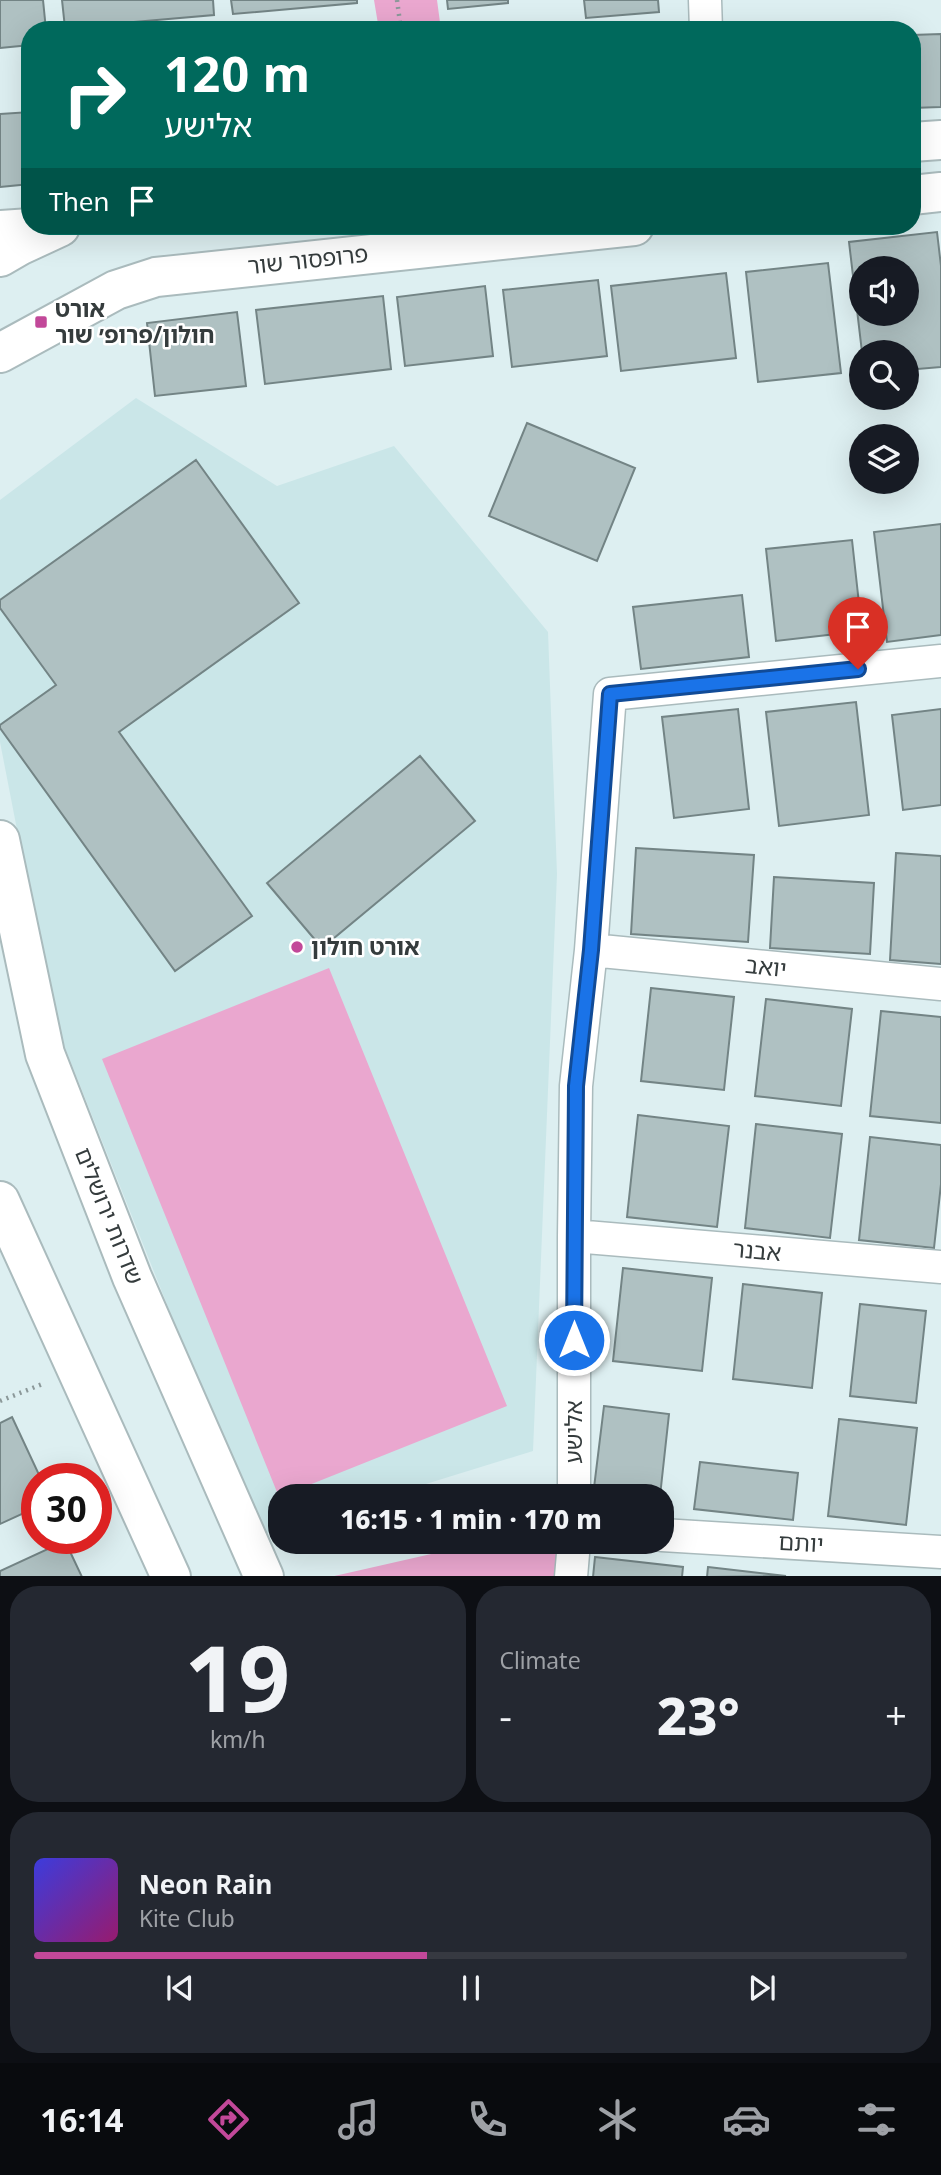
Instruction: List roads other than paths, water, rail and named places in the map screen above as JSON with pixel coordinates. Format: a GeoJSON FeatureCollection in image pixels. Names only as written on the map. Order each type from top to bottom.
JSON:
{"type":"FeatureCollection","features":[{"type":"Feature","properties":{"kind":"main road"},"geometry":{"type":"LineString","coordinates":[[921,141],[941,140]]}},
{"type":"Feature","properties":{"kind":"main road"},"geometry":{"type":"LineString","coordinates":[[921,194],[941,192]]}},
{"type":"Feature","properties":{"kind":"main road"},"geometry":{"type":"LineString","coordinates":[[0,230],[21,229]]}},
{"type":"Feature","properties":{"kind":"main road"},"geometry":{"type":"LineString","coordinates":[[0,257],[42,235]]}},
{"type":"Feature","properties":{"kind":"main road","name":"פרופסור שור"},"geometry":{"type":"LineString","coordinates":[[0,353],[116,290],[156,277],[550,235]]}},
{"type":"Feature","properties":{"kind":"main road","name":"שדרות ירושלים"},"geometry":{"type":"LineString","coordinates":[[0,840],[45,1054],[132,1277],[264,1576]]}},
{"type":"Feature","properties":{"kind":"main road"},"geometry":{"type":"LineString","coordinates":[[0,1201],[171,1576]]}},
{"type":"Feature","properties":{"kind":"street"},"geometry":{"type":"LineString","coordinates":[[705,0],[706,21]]}},
{"type":"Feature","properties":{"kind":"street","name":"אלישע"},"geometry":{"type":"LineString","coordinates":[[574,1484],[576,1086],[591,950],[610,694],[941,661]]}},
{"type":"Feature","properties":{"kind":"street","name":"יואב"},"geometry":{"type":"LineString","coordinates":[[591,950],[941,984]]}},
{"type":"Feature","properties":{"kind":"street","name":"אבנר"},"geometry":{"type":"LineString","coordinates":[[574,1236],[941,1267]]}},
{"type":"Feature","properties":{"kind":"street","name":"יותם"},"geometry":{"type":"LineString","coordinates":[[674,1536],[941,1553]]}},
{"type":"Feature","properties":{"kind":"street"},"geometry":{"type":"LineString","coordinates":[[939,1576],[941,1553]]}},
{"type":"Feature","properties":{"kind":"street"},"geometry":{"type":"LineString","coordinates":[[571,1576],[572,1554]]}},
{"type":"Feature","properties":{"kind":"place","name":"אורט חולון/פרופ׳ שור"},"geometry":{"type":"Point","coordinates":[41,322]}},
{"type":"Feature","properties":{"kind":"place","name":"אורט חולון"},"geometry":{"type":"Point","coordinates":[297,947]}}]}
